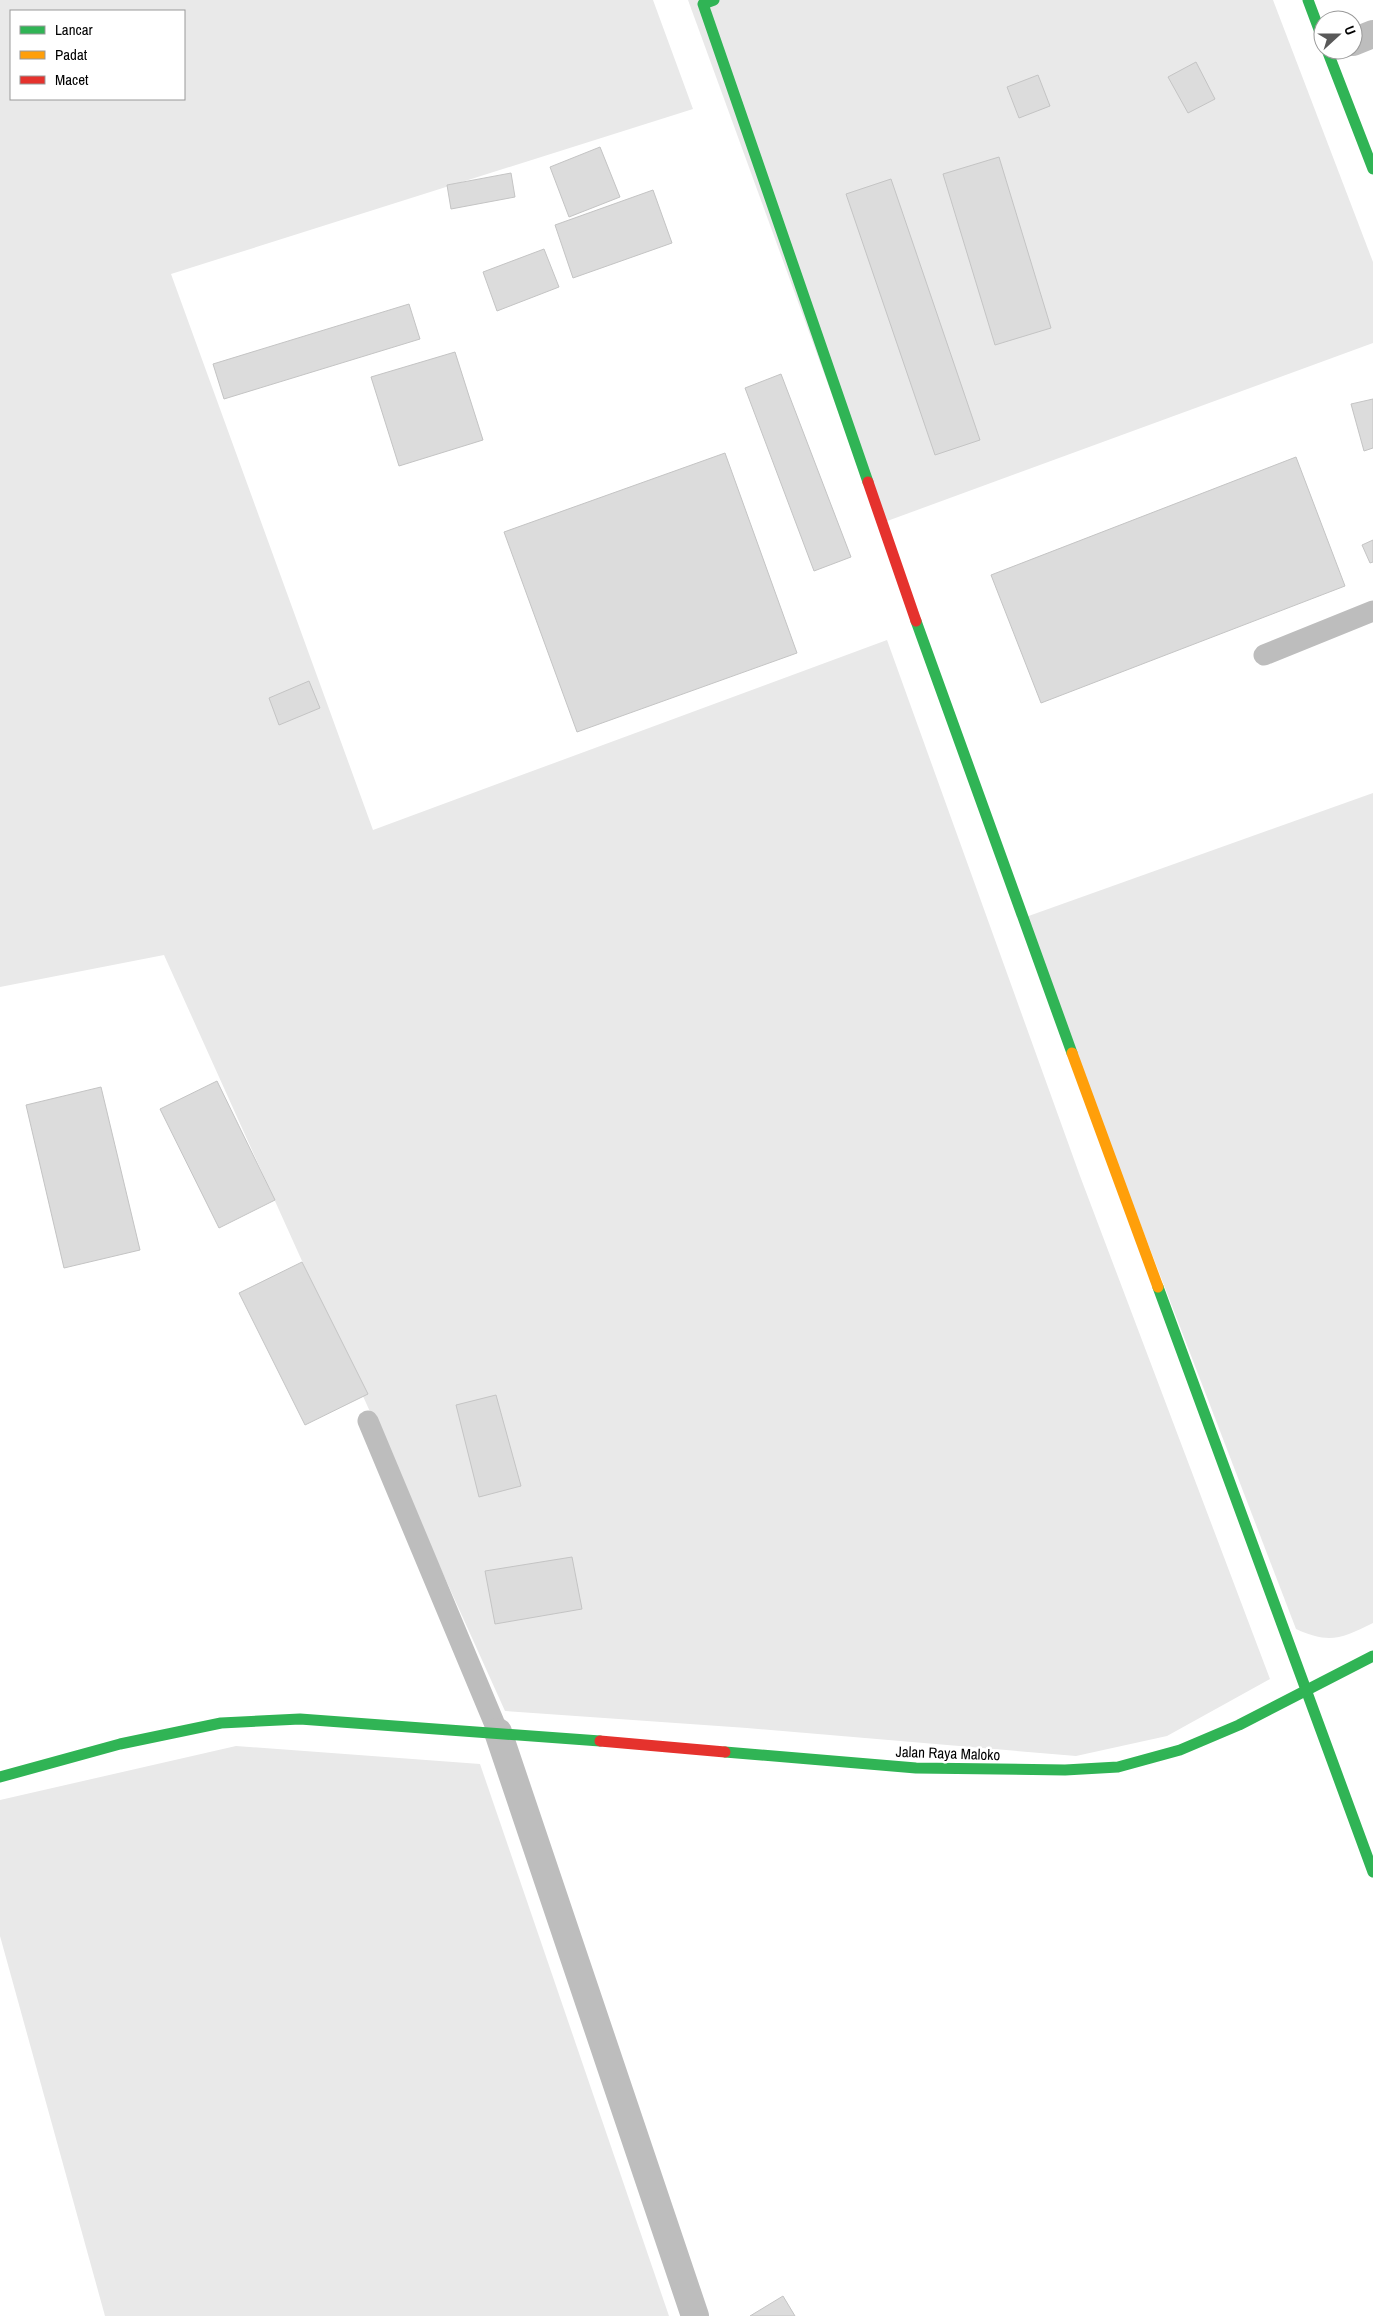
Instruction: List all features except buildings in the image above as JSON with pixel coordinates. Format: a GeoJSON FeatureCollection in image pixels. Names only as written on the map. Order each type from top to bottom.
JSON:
{"type":"FeatureCollection","features":[{"type":"Feature","properties":{"kind":"street"},"geometry":{"type":"LineString","coordinates":[[1308,0],[1313,12]]}},
{"type":"Feature","properties":{"kind":"street"},"geometry":{"type":"LineString","coordinates":[[707,1],[943,701],[1373,1872]]}},
{"type":"Feature","properties":{"kind":"street"},"geometry":{"type":"LineString","coordinates":[[1332,60],[1373,168]]}},
{"type":"Feature","properties":{"kind":"street","name":"Jalan Raya Maloko"},"geometry":{"type":"LineString","coordinates":[[0,1777],[120,1744],[222,1723],[300,1719],[498,1732],[916,1768],[1065,1770],[1118,1767],[1180,1750],[1239,1725],[1373,1656]]}},
{"type":"Feature","properties":{"kind":"street"},"geometry":{"type":"LineString","coordinates":[[498,1732],[695,2316]]}},
{"type":"Feature","properties":{"kind":"lane"},"geometry":{"type":"LineString","coordinates":[[1264,655],[1373,611]]}},
{"type":"Feature","properties":{"kind":"lane"},"geometry":{"type":"LineString","coordinates":[[368,1421],[498,1732]]}},
{"type":"Feature","properties":{"kind":"shaded area"},"geometry":{"type":"Polygon","coordinates":[[[0,0],[653,0],[693,109],[171,274],[373,830],[887,640],[1080,1176],[1270,1679],[1167,1736],[1076,1756],[747,1728],[505,1711],[164,955],[0,987],[0,0]]]}},
{"type":"Feature","properties":{"kind":"shaded area"},"geometry":{"type":"Polygon","coordinates":[[[688,0],[1273,0],[1373,262],[1373,343],[879,524],[688,0]]]}},
{"type":"Feature","properties":{"kind":"shaded area"},"geometry":{"type":"Polygon","coordinates":[[[1373,793],[1373,1623],[1343,1636],[1326,1638],[1307,1634],[1296,1629],[1023,918],[1373,793]]]}},
{"type":"Feature","properties":{"kind":"shaded area"},"geometry":{"type":"Polygon","coordinates":[[[236,1746],[480,1764],[669,2316],[105,2316],[0,1936],[0,1800],[236,1746]]]}},
{"type":"Feature","properties":{"kind":"traffic: fast"},"geometry":{"type":"LineString","coordinates":[[714,0],[703,4],[868,482]]}},
{"type":"Feature","properties":{"kind":"traffic: fast"},"geometry":{"type":"LineString","coordinates":[[1308,0],[1313,13]]}},
{"type":"Feature","properties":{"kind":"traffic: fast"},"geometry":{"type":"LineString","coordinates":[[1331,60],[1373,169]]}},
{"type":"Feature","properties":{"kind":"traffic: fast"},"geometry":{"type":"LineString","coordinates":[[916,621],[1072,1053]]}},
{"type":"Feature","properties":{"kind":"traffic: fast"},"geometry":{"type":"LineString","coordinates":[[1158,1287],[1373,1872]]}},
{"type":"Feature","properties":{"kind":"traffic: fast"},"geometry":{"type":"LineString","coordinates":[[725,1752],[916,1768],[1065,1770],[1118,1767],[1180,1750],[1239,1725],[1373,1656]]}},
{"type":"Feature","properties":{"kind":"traffic: fast"},"geometry":{"type":"LineString","coordinates":[[0,1777],[120,1744],[221,1723],[300,1719],[600,1741]]}},
{"type":"Feature","properties":{"kind":"traffic: slow"},"geometry":{"type":"LineString","coordinates":[[1072,1053],[1158,1287]]}},
{"type":"Feature","properties":{"kind":"traffic: jam"},"geometry":{"type":"LineString","coordinates":[[868,482],[916,621]]}},
{"type":"Feature","properties":{"kind":"traffic: jam"},"geometry":{"type":"LineString","coordinates":[[600,1741],[725,1752]]}}]}
